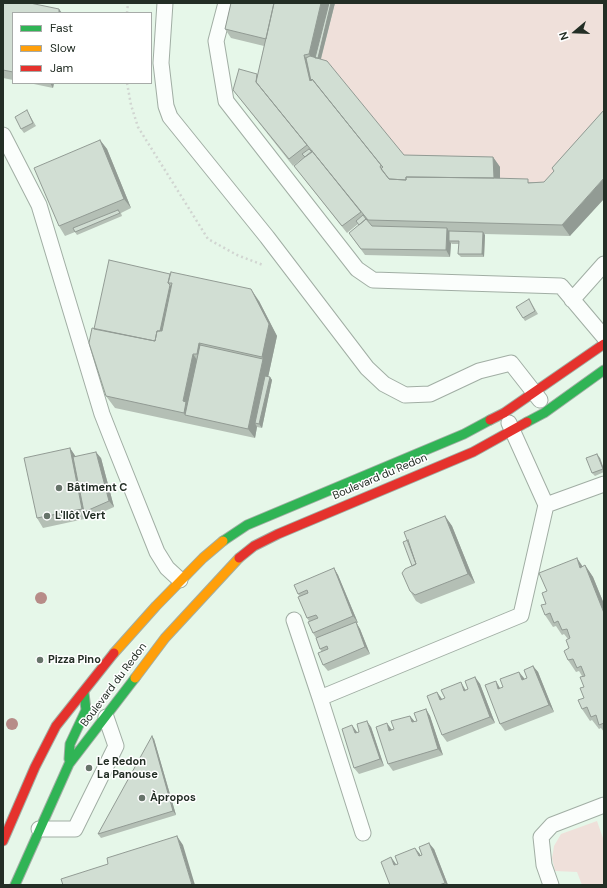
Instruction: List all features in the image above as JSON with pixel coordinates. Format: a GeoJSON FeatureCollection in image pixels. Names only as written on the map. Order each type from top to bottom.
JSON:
{"type":"FeatureCollection","features":[{"type":"Feature","properties":{"kind":"street","name":"Boulevard du Redon"},"geometry":{"type":"LineString","coordinates":[[3,841],[44,747],[56,726],[108,660],[181,587],[221,542],[247,525],[464,434],[504,413],[604,344]]}},
{"type":"Feature","properties":{"kind":"street","name":"Boulevard du Redon"},"geometry":{"type":"LineString","coordinates":[[15,885],[39,828],[69,764],[165,638],[232,562],[254,546],[318,516],[473,452],[548,410],[604,370]]}},
{"type":"Feature","properties":{"kind":"street"},"geometry":{"type":"LineString","coordinates":[[180,622],[182,608]]}},
{"type":"Feature","properties":{"kind":"street","name":"Boulevard du Redon"},"geometry":{"type":"LineString","coordinates":[[69,764],[70,744],[86,710],[84,692]]}},
{"type":"Feature","properties":{"kind":"lane"},"geometry":{"type":"LineString","coordinates":[[164,3],[161,63],[166,106],[170,117],[267,237],[367,368],[384,384],[405,395],[430,394],[479,371],[511,363],[548,410]]}},
{"type":"Feature","properties":{"kind":"lane"},"geometry":{"type":"LineString","coordinates":[[226,3],[216,41],[226,101],[357,269],[373,280],[561,286],[604,337]]}},
{"type":"Feature","properties":{"kind":"lane"},"geometry":{"type":"LineString","coordinates":[[3,135],[40,205],[102,414],[156,552],[181,587]]}},
{"type":"Feature","properties":{"kind":"lane"},"geometry":{"type":"LineString","coordinates":[[572,300],[604,264]]}},
{"type":"Feature","properties":{"kind":"lane"},"geometry":{"type":"LineString","coordinates":[[320,698],[521,615],[546,505],[504,413]]}},
{"type":"Feature","properties":{"kind":"lane"},"geometry":{"type":"LineString","coordinates":[[546,505],[604,484]]}},
{"type":"Feature","properties":{"kind":"lane"},"geometry":{"type":"LineString","coordinates":[[294,620],[363,833]]}},
{"type":"Feature","properties":{"kind":"lane"},"geometry":{"type":"LineString","coordinates":[[39,828],[75,829],[116,746],[106,717]]}},
{"type":"Feature","properties":{"kind":"lane"},"geometry":{"type":"LineString","coordinates":[[551,885],[544,865],[541,836],[552,825],[604,805]]}},
{"type":"Feature","properties":{"kind":"path"},"geometry":{"type":"LineString","coordinates":[[127,84],[131,105],[138,127],[208,239],[236,255],[264,265]]}},
{"type":"Feature","properties":{"kind":"shaded area"},"geometry":{"type":"Polygon","coordinates":[[[335,3],[604,3],[604,131],[560,180],[500,190],[500,167],[410,165],[319,66],[335,3]]]}},
{"type":"Feature","properties":{"kind":"shaded area"},"geometry":{"type":"Polygon","coordinates":[[[597,821],[604,841],[604,885],[582,885],[577,872],[555,871],[552,858],[554,846],[561,834],[597,821]]]}},
{"type":"Feature","properties":{"kind":"building"},"geometry":{"type":"Polygon","coordinates":[[[3,3],[30,3],[59,9],[59,12],[12,12],[12,72],[3,70],[3,3]]]}},
{"type":"Feature","properties":{"kind":"building"},"geometry":{"type":"Polygon","coordinates":[[[231,3],[274,3],[266,39],[225,29],[231,3]]]}},
{"type":"Feature","properties":{"kind":"building"},"geometry":{"type":"Polygon","coordinates":[[[274,3],[321,3],[309,54],[304,55],[310,81],[312,79],[381,165],[380,167],[389,179],[406,180],[406,177],[492,178],[528,179],[528,183],[544,182],[554,171],[552,168],[604,110],[604,178],[562,225],[368,220],[256,82],[274,3]]]}},
{"type":"Feature","properties":{"kind":"building"},"geometry":{"type":"Polygon","coordinates":[[[329,3],[331,3],[318,58],[315,58],[329,3]]]}},
{"type":"Feature","properties":{"kind":"building"},"geometry":{"type":"Polygon","coordinates":[[[310,56],[327,61],[404,155],[493,157],[494,178],[406,177],[406,180],[389,179],[381,169],[383,167],[312,79],[311,81],[306,58],[310,56]]]}},
{"type":"Feature","properties":{"kind":"building"},"geometry":{"type":"Polygon","coordinates":[[[239,69],[257,74],[256,82],[307,145],[289,159],[233,90],[239,69]]]}},
{"type":"Feature","properties":{"kind":"building"},"geometry":{"type":"Polygon","coordinates":[[[27,110],[33,123],[21,129],[15,117],[27,110]]]}},
{"type":"Feature","properties":{"kind":"building"},"geometry":{"type":"Polygon","coordinates":[[[100,140],[124,199],[59,226],[34,168],[100,140]]]}},
{"type":"Feature","properties":{"kind":"building"},"geometry":{"type":"Polygon","coordinates":[[[309,149],[312,152],[305,157],[302,154],[309,149]]]}},
{"type":"Feature","properties":{"kind":"building"},"geometry":{"type":"Polygon","coordinates":[[[312,151],[361,212],[342,226],[294,166],[312,151]]]}},
{"type":"Feature","properties":{"kind":"building"},"geometry":{"type":"Polygon","coordinates":[[[118,210],[120,213],[75,232],[73,228],[118,210]]]}},
{"type":"Feature","properties":{"kind":"building"},"geometry":{"type":"Polygon","coordinates":[[[363,215],[366,219],[359,225],[356,221],[363,215]]]}},
{"type":"Feature","properties":{"kind":"building"},"geometry":{"type":"Polygon","coordinates":[[[366,219],[372,226],[447,228],[446,250],[361,249],[349,233],[366,219]]]}},
{"type":"Feature","properties":{"kind":"building"},"geometry":{"type":"Polygon","coordinates":[[[449,231],[483,232],[482,254],[458,254],[459,241],[449,241],[449,231]]]}},
{"type":"Feature","properties":{"kind":"building"},"geometry":{"type":"Polygon","coordinates":[[[109,260],[170,274],[168,283],[170,285],[160,331],[157,331],[155,341],[94,329],[109,260]]]}},
{"type":"Feature","properties":{"kind":"building"},"geometry":{"type":"Polygon","coordinates":[[[171,272],[251,289],[269,324],[262,357],[199,343],[197,354],[193,354],[183,401],[186,402],[184,413],[106,396],[89,343],[92,328],[155,341],[157,331],[162,331],[172,283],[168,283],[171,272]]]}},
{"type":"Feature","properties":{"kind":"building"},"geometry":{"type":"Polygon","coordinates":[[[529,299],[535,311],[523,318],[516,307],[529,299]]]}},
{"type":"Feature","properties":{"kind":"building"},"geometry":{"type":"Polygon","coordinates":[[[200,345],[263,359],[248,429],[185,415],[200,345]]]}},
{"type":"Feature","properties":{"kind":"building"},"geometry":{"type":"Polygon","coordinates":[[[265,376],[270,377],[259,424],[255,423],[265,376]]]}},
{"type":"Feature","properties":{"kind":"building","name":"Bâtiment C"},"geometry":{"type":"Polygon","coordinates":[[[70,448],[82,509],[37,518],[24,458],[70,448]]]}},
{"type":"Feature","properties":{"kind":"building"},"geometry":{"type":"Polygon","coordinates":[[[96,452],[109,501],[84,512],[73,457],[96,452]]]}},
{"type":"Feature","properties":{"kind":"building"},"geometry":{"type":"Polygon","coordinates":[[[597,454],[603,469],[592,473],[586,458],[597,454]]]}},
{"type":"Feature","properties":{"kind":"building"},"geometry":{"type":"Polygon","coordinates":[[[445,516],[468,574],[415,595],[410,591],[402,573],[405,569],[416,564],[404,532],[445,516]]]}},
{"type":"Feature","properties":{"kind":"building"},"geometry":{"type":"Polygon","coordinates":[[[408,540],[416,564],[412,566],[403,542],[408,540]]]}},
{"type":"Feature","properties":{"kind":"building"},"geometry":{"type":"Polygon","coordinates":[[[577,558],[580,568],[585,565],[604,613],[604,723],[599,725],[596,715],[591,717],[587,707],[582,709],[578,700],[584,698],[580,688],[584,687],[580,677],[585,676],[581,666],[577,668],[573,659],[568,660],[564,651],[569,648],[566,640],[570,638],[567,629],[562,630],[558,621],[554,623],[550,613],[545,615],[541,605],[546,604],[542,593],[547,591],[539,573],[577,558]]]}},
{"type":"Feature","properties":{"kind":"building"},"geometry":{"type":"Polygon","coordinates":[[[334,568],[353,616],[313,633],[308,622],[318,618],[316,615],[307,618],[298,597],[308,593],[307,590],[298,594],[294,585],[334,568]]]}},
{"type":"Feature","properties":{"kind":"building"},"geometry":{"type":"Polygon","coordinates":[[[356,622],[365,647],[323,665],[318,653],[328,649],[327,646],[320,649],[316,638],[356,622]]]}},
{"type":"Feature","properties":{"kind":"building"},"geometry":{"type":"Polygon","coordinates":[[[533,666],[549,705],[500,724],[485,685],[496,681],[498,689],[503,687],[500,679],[519,672],[522,680],[527,678],[524,670],[533,666]]]}},
{"type":"Feature","properties":{"kind":"building"},"geometry":{"type":"Polygon","coordinates":[[[475,677],[490,717],[442,735],[427,696],[437,692],[440,700],[445,698],[441,690],[461,682],[464,691],[468,689],[465,681],[475,677]]]}},
{"type":"Feature","properties":{"kind":"building"},"geometry":{"type":"Polygon","coordinates":[[[426,709],[438,749],[388,764],[376,727],[387,723],[389,731],[394,729],[391,721],[410,716],[412,722],[417,721],[414,713],[426,709]]]}},
{"type":"Feature","properties":{"kind":"building"},"geometry":{"type":"Polygon","coordinates":[[[367,721],[380,759],[354,768],[342,729],[352,725],[355,733],[359,732],[357,724],[367,721]]]}},
{"type":"Feature","properties":{"kind":"building"},"geometry":{"type":"Polygon","coordinates":[[[152,736],[173,811],[98,834],[152,736]]]}},
{"type":"Feature","properties":{"kind":"building"},"geometry":{"type":"Polygon","coordinates":[[[177,836],[192,885],[63,885],[61,879],[108,864],[107,858],[177,836]]]}},
{"type":"Feature","properties":{"kind":"building"},"geometry":{"type":"Polygon","coordinates":[[[429,843],[445,883],[439,885],[390,885],[381,862],[391,857],[394,865],[398,864],[395,856],[415,848],[419,856],[422,855],[419,847],[429,843]]]}},
{"type":"Feature","properties":{"kind":"traffic: fast"},"geometry":{"type":"LineString","coordinates":[[527,422],[544,413],[604,370]]}},
{"type":"Feature","properties":{"kind":"traffic: fast"},"geometry":{"type":"LineString","coordinates":[[223,541],[247,525],[464,434],[490,420]]}},
{"type":"Feature","properties":{"kind":"traffic: fast"},"geometry":{"type":"LineString","coordinates":[[15,885],[69,764],[135,678]]}},
{"type":"Feature","properties":{"kind":"traffic: fast"},"geometry":{"type":"LineString","coordinates":[[69,759],[70,744],[86,710],[84,693]]}},
{"type":"Feature","properties":{"kind":"traffic: slow"},"geometry":{"type":"LineString","coordinates":[[114,653],[156,606],[203,558],[223,541]]}},
{"type":"Feature","properties":{"kind":"traffic: slow"},"geometry":{"type":"LineString","coordinates":[[135,678],[165,638],[239,558]]}},
{"type":"Feature","properties":{"kind":"traffic: jam"},"geometry":{"type":"LineString","coordinates":[[490,420],[504,413],[604,344]]}},
{"type":"Feature","properties":{"kind":"traffic: jam"},"geometry":{"type":"LineString","coordinates":[[239,558],[254,546],[278,534],[473,452],[527,422]]}},
{"type":"Feature","properties":{"kind":"traffic: jam"},"geometry":{"type":"LineString","coordinates":[[3,841],[35,767],[56,726],[114,653]]}},
{"type":"Feature","properties":{"kind":"place","name":"Bâtiment C"},"geometry":{"type":"Point","coordinates":[59,488]}},
{"type":"Feature","properties":{"kind":"place","name":"L'Ilôt Vert"},"geometry":{"type":"Point","coordinates":[47,516]}},
{"type":"Feature","properties":{"kind":"place","name":"Pizza Pino"},"geometry":{"type":"Point","coordinates":[40,660]}},
{"type":"Feature","properties":{"kind":"place","name":"Le Redon La Panouse"},"geometry":{"type":"Point","coordinates":[89,768]}},
{"type":"Feature","properties":{"kind":"place","name":"Àpropos"},"geometry":{"type":"Point","coordinates":[142,798]}}]}
